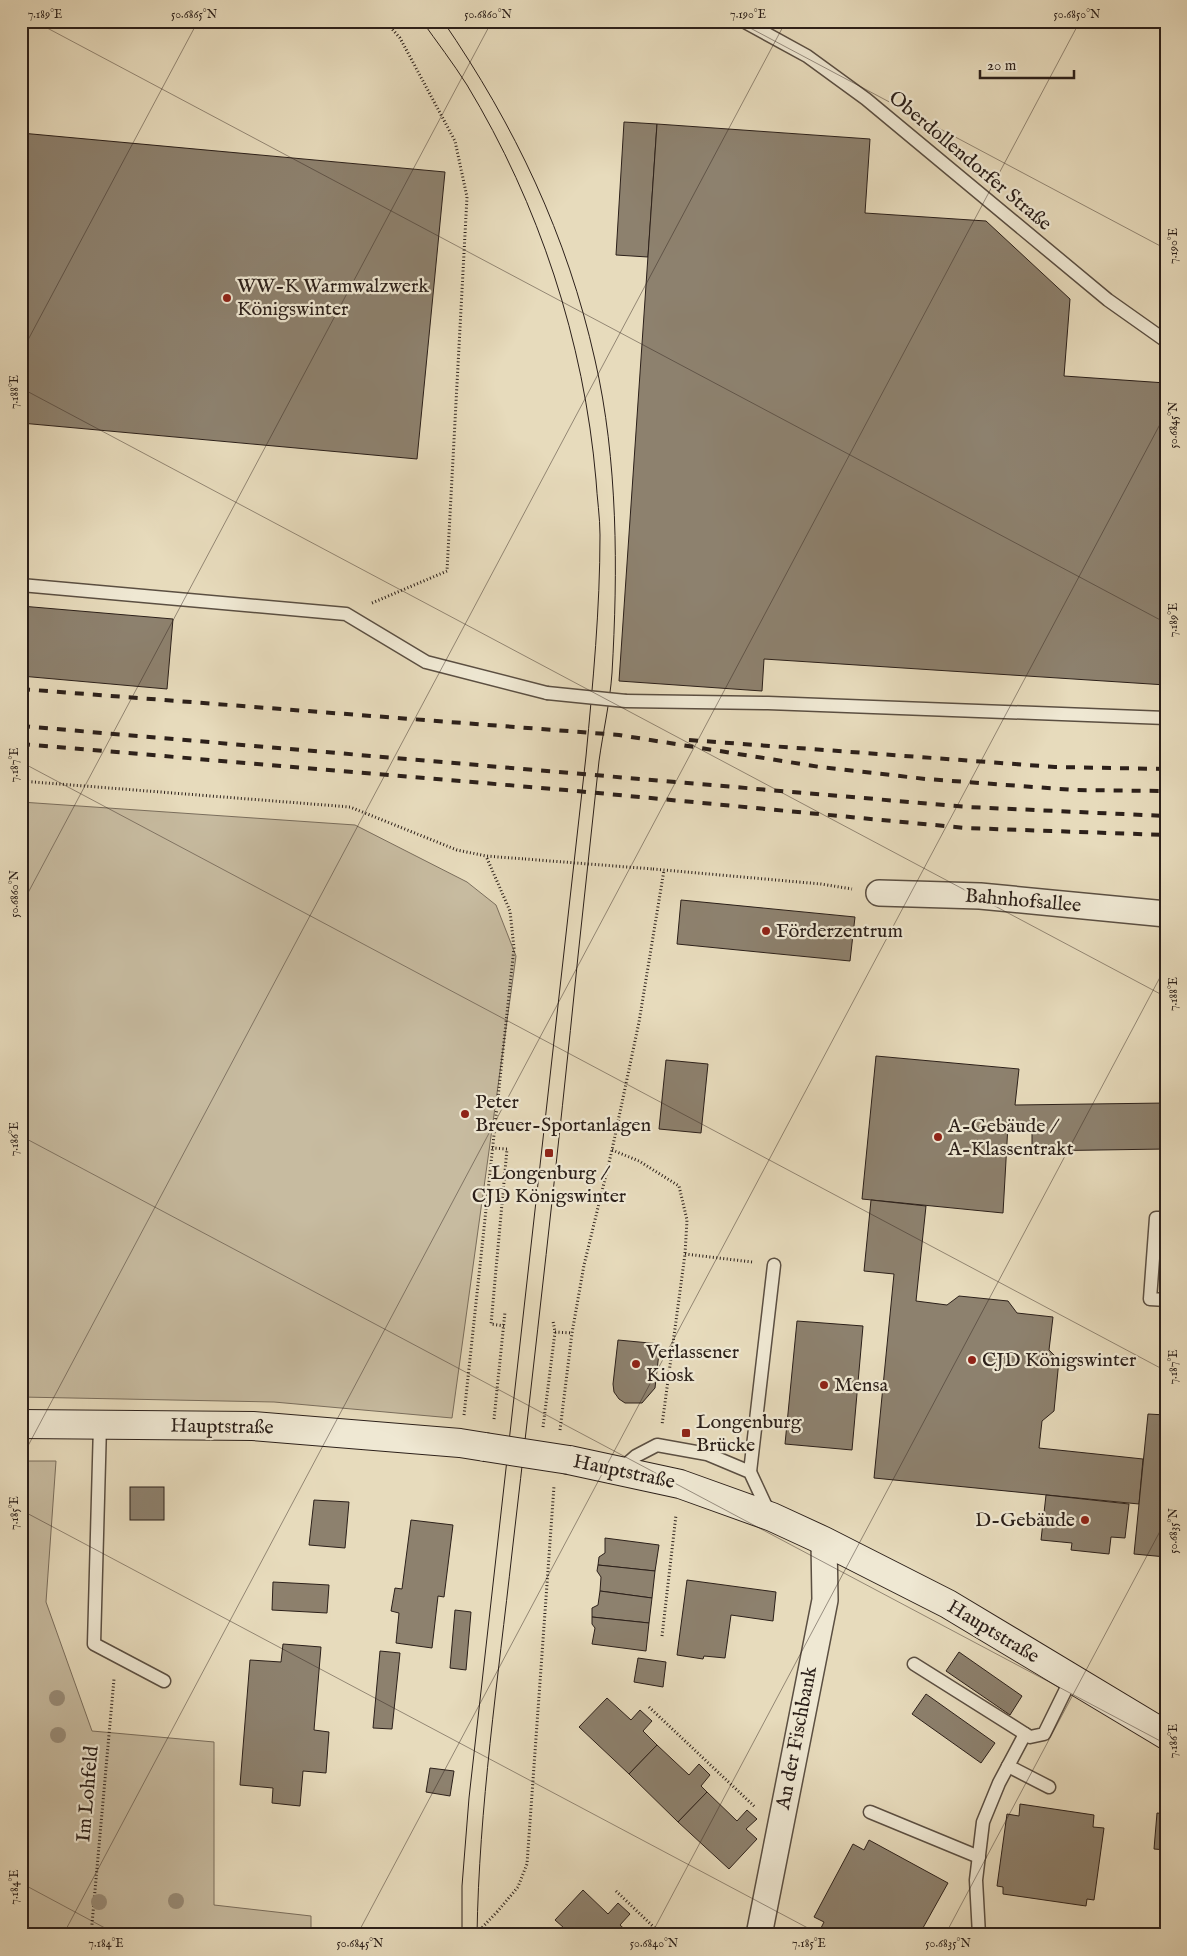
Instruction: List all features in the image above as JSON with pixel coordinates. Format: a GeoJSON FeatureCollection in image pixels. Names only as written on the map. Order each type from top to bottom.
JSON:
{"type":"FeatureCollection","features":[{"type":"Feature","properties":{"kind":"main road","name":"Hauptstraße"},"geometry":{"type":"LineString","coordinates":[[21,1424],[253,1426],[473,1445],[564,1449],[620,1470],[680,1484],[772,1517],[824,1541],[948,1604],[1166,1735]]}},
{"type":"Feature","properties":{"kind":"street","name":"Bahnhofsallee"},"geometry":{"type":"LineString","coordinates":[[879,893],[980,896],[1166,914]]}},
{"type":"Feature","properties":{"kind":"street","name":"An der Fischbank"},"geometry":{"type":"LineString","coordinates":[[760,1935],[825,1600],[824,1541]]}},
{"type":"Feature","properties":{"kind":"lane","name":"Oberdollendorfer Straße"},"geometry":{"type":"LineString","coordinates":[[743,21],[807,56],[866,99],[1108,300],[1166,341]]}},
{"type":"Feature","properties":{"kind":"lane"},"geometry":{"type":"LineString","coordinates":[[21,585],[346,614],[426,662],[547,694],[626,701],[768,703],[1166,718]]}},
{"type":"Feature","properties":{"kind":"lane"},"geometry":{"type":"LineString","coordinates":[[1166,1218],[1156,1218],[1150,1299],[1166,1300]]}},
{"type":"Feature","properties":{"kind":"lane"},"geometry":{"type":"LineString","coordinates":[[772,1517],[750,1472],[766,1317],[774,1265]]}},
{"type":"Feature","properties":{"kind":"lane"},"geometry":{"type":"LineString","coordinates":[[100,1425],[94,1644],[164,1681]]}},
{"type":"Feature","properties":{"kind":"lane"},"geometry":{"type":"LineString","coordinates":[[620,1470],[636,1456],[657,1445],[707,1454],[750,1472]]}},
{"type":"Feature","properties":{"kind":"lane"},"geometry":{"type":"LineString","coordinates":[[914,1664],[1030,1737],[1044,1734],[1063,1699],[1071,1679]]}},
{"type":"Feature","properties":{"kind":"lane"},"geometry":{"type":"LineString","coordinates":[[979,1935],[976,1880],[983,1822],[1008,1766],[1025,1734]]}},
{"type":"Feature","properties":{"kind":"lane"},"geometry":{"type":"LineString","coordinates":[[1008,1766],[1049,1788]]}},
{"type":"Feature","properties":{"kind":"lane"},"geometry":{"type":"LineString","coordinates":[[870,1812],[979,1857]]}},
{"type":"Feature","properties":{"kind":"path"},"geometry":{"type":"LineString","coordinates":[[346,614],[447,570],[467,197],[455,141],[400,38],[386,21]]}},
{"type":"Feature","properties":{"kind":"path"},"geometry":{"type":"LineString","coordinates":[[21,781],[350,807],[457,850],[486,856],[820,884],[879,893]]}},
{"type":"Feature","properties":{"kind":"path"},"geometry":{"type":"LineString","coordinates":[[473,1445],[492,1148],[514,948],[510,912],[486,856]]}},
{"type":"Feature","properties":{"kind":"path"},"geometry":{"type":"LineString","coordinates":[[564,1449],[560,1429],[572,1333],[584,1265],[612,1150],[638,1022],[664,870]]}},
{"type":"Feature","properties":{"kind":"path"},"geometry":{"type":"LineString","coordinates":[[492,1148],[507,1149],[491,1324],[504,1326]]}},
{"type":"Feature","properties":{"kind":"path"},"geometry":{"type":"LineString","coordinates":[[612,1150],[639,1161],[679,1186],[687,1220],[685,1254],[665,1414],[657,1445]]}},
{"type":"Feature","properties":{"kind":"path"},"geometry":{"type":"LineString","coordinates":[[685,1254],[774,1265]]}},
{"type":"Feature","properties":{"kind":"path"},"geometry":{"type":"LineString","coordinates":[[496,1402],[505,1312]]}},
{"type":"Feature","properties":{"kind":"path"},"geometry":{"type":"LineString","coordinates":[[552,1321],[555,1332],[543,1427],[560,1429]]}},
{"type":"Feature","properties":{"kind":"path"},"geometry":{"type":"LineString","coordinates":[[555,1332],[572,1333]]}},
{"type":"Feature","properties":{"kind":"path"},"geometry":{"type":"LineString","coordinates":[[475,1935],[518,1887],[527,1864],[554,1484]]}},
{"type":"Feature","properties":{"kind":"path"},"geometry":{"type":"LineString","coordinates":[[662,1636],[680,1484]]}},
{"type":"Feature","properties":{"kind":"path","name":"Im Lohfeld"},"geometry":{"type":"LineString","coordinates":[[91,1935],[116,1656]]}},
{"type":"Feature","properties":{"kind":"path"},"geometry":{"type":"LineString","coordinates":[[649,1707],[754,1806],[782,1814]]}},
{"type":"Feature","properties":{"kind":"path"},"geometry":{"type":"LineString","coordinates":[[616,1891],[662,1935]]}},
{"type":"Feature","properties":{"kind":"shaded area"},"geometry":{"type":"Polygon","coordinates":[[[21,802],[355,825],[467,882],[496,905],[516,956],[452,1418],[274,1402],[21,1397],[21,802]]]}},
{"type":"Feature","properties":{"kind":"shaded area"},"geometry":{"type":"Polygon","coordinates":[[[21,1461],[56,1461],[46,1602],[92,1731],[214,1742],[214,1905],[311,1916],[311,1935],[21,1935],[21,1461]]]}},
{"type":"Feature","properties":{"kind":"building"},"geometry":{"type":"Polygon","coordinates":[[[624,122],[657,124],[648,257],[616,255],[624,122]]]}},
{"type":"Feature","properties":{"kind":"building"},"geometry":{"type":"Polygon","coordinates":[[[657,124],[870,139],[865,213],[986,221],[1070,299],[1064,376],[1166,383],[1166,685],[764,659],[762,691],[619,681],[657,124]]]}},
{"type":"Feature","properties":{"kind":"building","name":"WW-K Warmwalzwerk Königswinter"},"geometry":{"type":"Polygon","coordinates":[[[21,133],[445,172],[417,459],[21,423],[21,133]]]}},
{"type":"Feature","properties":{"kind":"building"},"geometry":{"type":"Polygon","coordinates":[[[21,606],[173,619],[167,689],[21,676],[21,606]]]}},
{"type":"Feature","properties":{"kind":"building","name":"Förderzentrum"},"geometry":{"type":"Polygon","coordinates":[[[681,900],[855,917],[850,961],[677,944],[681,900]]]}},
{"type":"Feature","properties":{"kind":"building","name":"A-Gebäude / A-Klassentrakt"},"geometry":{"type":"Polygon","coordinates":[[[876,1056],[1019,1069],[1015,1105],[1166,1103],[1166,1149],[1032,1151],[1032,1126],[1008,1125],[1003,1213],[862,1199],[876,1056]]]}},
{"type":"Feature","properties":{"kind":"building"},"geometry":{"type":"Polygon","coordinates":[[[666,1060],[708,1064],[701,1133],[659,1129],[666,1060]]]}},
{"type":"Feature","properties":{"kind":"building"},"geometry":{"type":"Polygon","coordinates":[[[871,1200],[926,1206],[916,1301],[947,1305],[959,1296],[1008,1301],[1017,1313],[1053,1317],[1049,1350],[1059,1360],[1054,1411],[1042,1421],[1039,1448],[1143,1459],[1139,1504],[874,1478],[894,1274],[864,1271],[871,1200]]]}},
{"type":"Feature","properties":{"kind":"building","name":"Mensa"},"geometry":{"type":"Polygon","coordinates":[[[797,1321],[863,1326],[852,1450],[785,1444],[797,1321]]]}},
{"type":"Feature","properties":{"kind":"building","name":"Verlassener Kiosk"},"geometry":{"type":"Polygon","coordinates":[[[618,1340],[660,1344],[655,1388],[642,1403],[625,1403],[614,1392],[613,1384],[618,1340]]]}},
{"type":"Feature","properties":{"kind":"building"},"geometry":{"type":"Polygon","coordinates":[[[1148,1414],[1166,1415],[1166,1557],[1134,1554],[1148,1414]]]}},
{"type":"Feature","properties":{"kind":"building"},"geometry":{"type":"Polygon","coordinates":[[[130,1487],[164,1487],[164,1520],[130,1520],[130,1487]]]}},
{"type":"Feature","properties":{"kind":"building","name":"D-Gebäude"},"geometry":{"type":"Polygon","coordinates":[[[1046,1495],[1129,1504],[1125,1538],[1111,1537],[1109,1554],[1071,1550],[1072,1543],[1041,1540],[1046,1495]]]}},
{"type":"Feature","properties":{"kind":"building"},"geometry":{"type":"Polygon","coordinates":[[[314,1500],[349,1502],[345,1548],[309,1545],[314,1500]]]}},
{"type":"Feature","properties":{"kind":"building"},"geometry":{"type":"Polygon","coordinates":[[[411,1520],[453,1525],[444,1597],[438,1596],[432,1648],[396,1643],[399,1613],[391,1611],[395,1588],[402,1589],[411,1520]]]}},
{"type":"Feature","properties":{"kind":"building"},"geometry":{"type":"Polygon","coordinates":[[[605,1538],[659,1545],[655,1571],[598,1565],[599,1557],[605,1553],[605,1538]]]}},
{"type":"Feature","properties":{"kind":"building"},"geometry":{"type":"Polygon","coordinates":[[[598,1565],[655,1571],[652,1598],[600,1591],[601,1577],[597,1571],[598,1565]]]}},
{"type":"Feature","properties":{"kind":"building"},"geometry":{"type":"Polygon","coordinates":[[[687,1580],[776,1592],[773,1621],[731,1615],[725,1658],[704,1656],[703,1659],[677,1655],[687,1580]]]}},
{"type":"Feature","properties":{"kind":"building"},"geometry":{"type":"Polygon","coordinates":[[[273,1582],[329,1585],[327,1613],[272,1610],[273,1582]]]}},
{"type":"Feature","properties":{"kind":"building"},"geometry":{"type":"Polygon","coordinates":[[[600,1591],[652,1598],[649,1623],[592,1617],[592,1608],[598,1605],[600,1591]]]}},
{"type":"Feature","properties":{"kind":"building"},"geometry":{"type":"Polygon","coordinates":[[[455,1610],[471,1612],[466,1670],[450,1668],[455,1610]]]}},
{"type":"Feature","properties":{"kind":"building"},"geometry":{"type":"Polygon","coordinates":[[[592,1617],[649,1623],[646,1651],[592,1644],[595,1628],[592,1624],[592,1617]]]}},
{"type":"Feature","properties":{"kind":"building"},"geometry":{"type":"Polygon","coordinates":[[[283,1644],[321,1647],[314,1730],[329,1732],[326,1773],[303,1771],[300,1806],[272,1803],[273,1788],[240,1785],[250,1660],[281,1662],[283,1644]]]}},
{"type":"Feature","properties":{"kind":"building"},"geometry":{"type":"Polygon","coordinates":[[[380,1651],[400,1653],[392,1729],[373,1728],[380,1651]]]}},
{"type":"Feature","properties":{"kind":"building"},"geometry":{"type":"Polygon","coordinates":[[[959,1652],[1022,1696],[1010,1715],[946,1671],[959,1652]]]}},
{"type":"Feature","properties":{"kind":"building"},"geometry":{"type":"Polygon","coordinates":[[[638,1658],[666,1662],[663,1687],[634,1682],[638,1658]]]}},
{"type":"Feature","properties":{"kind":"building"},"geometry":{"type":"Polygon","coordinates":[[[926,1694],[995,1743],[981,1763],[912,1714],[926,1694]]]}},
{"type":"Feature","properties":{"kind":"building"},"geometry":{"type":"Polygon","coordinates":[[[607,1698],[631,1720],[640,1710],[652,1721],[643,1731],[657,1745],[629,1774],[579,1727],[607,1698]]]}},
{"type":"Feature","properties":{"kind":"building"},"geometry":{"type":"Polygon","coordinates":[[[657,1745],[689,1775],[699,1764],[710,1775],[701,1786],[707,1792],[678,1822],[629,1774],[657,1745]]]}},
{"type":"Feature","properties":{"kind":"building"},"geometry":{"type":"Polygon","coordinates":[[[430,1768],[454,1771],[450,1796],[426,1792],[430,1768]]]}},
{"type":"Feature","properties":{"kind":"building"},"geometry":{"type":"Polygon","coordinates":[[[707,1792],[737,1821],[747,1810],[757,1819],[746,1829],[757,1839],[729,1869],[678,1822],[707,1792]]]}},
{"type":"Feature","properties":{"kind":"building"},"geometry":{"type":"Polygon","coordinates":[[[1020,1804],[1094,1815],[1093,1827],[1104,1828],[1094,1900],[1087,1899],[1086,1906],[1003,1894],[1003,1887],[997,1886],[1007,1814],[1019,1816],[1020,1804]]]}},
{"type":"Feature","properties":{"kind":"building"},"geometry":{"type":"Polygon","coordinates":[[[1157,1813],[1166,1814],[1166,1850],[1154,1849],[1157,1813]]]}},
{"type":"Feature","properties":{"kind":"building"},"geometry":{"type":"Polygon","coordinates":[[[869,1840],[948,1883],[919,1935],[823,1935],[819,1932],[824,1922],[814,1917],[853,1844],[864,1850],[869,1840]]]}},
{"type":"Feature","properties":{"kind":"building"},"geometry":{"type":"Polygon","coordinates":[[[583,1890],[608,1914],[618,1903],[630,1914],[620,1925],[631,1935],[572,1935],[555,1920],[583,1890]]]}},
{"type":"Feature","properties":{"kind":"tram line"},"geometry":{"type":"LineString","coordinates":[[422,21],[467,85],[493,130],[516,177],[554,275],[569,325],[581,376],[590,428],[600,528],[594,673],[586,756],[469,1798],[462,1886],[462,1935]]}},
{"type":"Feature","properties":{"kind":"tram line"},"geometry":{"type":"LineString","coordinates":[[443,21],[469,61],[515,141],[536,183],[570,269],[595,360],[603,398],[612,476],[615,556],[611,684],[599,761],[546,1255],[490,1744],[481,1839],[477,1935]]}},
{"type":"Feature","properties":{"kind":"railway"},"geometry":{"type":"LineString","coordinates":[[21,689],[619,735],[820,767],[926,779],[1074,790],[1166,791]]}},
{"type":"Feature","properties":{"kind":"railway"},"geometry":{"type":"LineString","coordinates":[[21,726],[968,807],[1166,816]]}},
{"type":"Feature","properties":{"kind":"railway"},"geometry":{"type":"LineString","coordinates":[[689,740],[1055,767],[1166,769]]}},
{"type":"Feature","properties":{"kind":"railway"},"geometry":{"type":"LineString","coordinates":[[21,744],[566,790],[966,828],[1166,835]]}},
{"type":"Feature","properties":{"kind":"place","name":"WW-K Warmwalzwerk Königswinter"},"geometry":{"type":"Point","coordinates":[227,298]}},
{"type":"Feature","properties":{"kind":"place","name":"Förderzentrum"},"geometry":{"type":"Point","coordinates":[766,931]}},
{"type":"Feature","properties":{"kind":"place","name":"Peter Breuer-Sportanlagen"},"geometry":{"type":"Point","coordinates":[465,1114]}},
{"type":"Feature","properties":{"kind":"place","name":"A-Gebäude / A-Klassentrakt"},"geometry":{"type":"Point","coordinates":[938,1137]}},
{"type":"Feature","properties":{"kind":"place","name":"Longenburg / CJD Königswinter"},"geometry":{"type":"Point","coordinates":[549,1153]}},
{"type":"Feature","properties":{"kind":"place","name":"CJD Königswinter"},"geometry":{"type":"Point","coordinates":[972,1360]}},
{"type":"Feature","properties":{"kind":"place","name":"Verlassener Kiosk"},"geometry":{"type":"Point","coordinates":[636,1364]}},
{"type":"Feature","properties":{"kind":"place","name":"Mensa"},"geometry":{"type":"Point","coordinates":[824,1385]}},
{"type":"Feature","properties":{"kind":"place","name":"Longenburg Brücke"},"geometry":{"type":"Point","coordinates":[686,1433]}},
{"type":"Feature","properties":{"kind":"place","name":"D-Gebäude"},"geometry":{"type":"Point","coordinates":[1085,1520]}}]}
